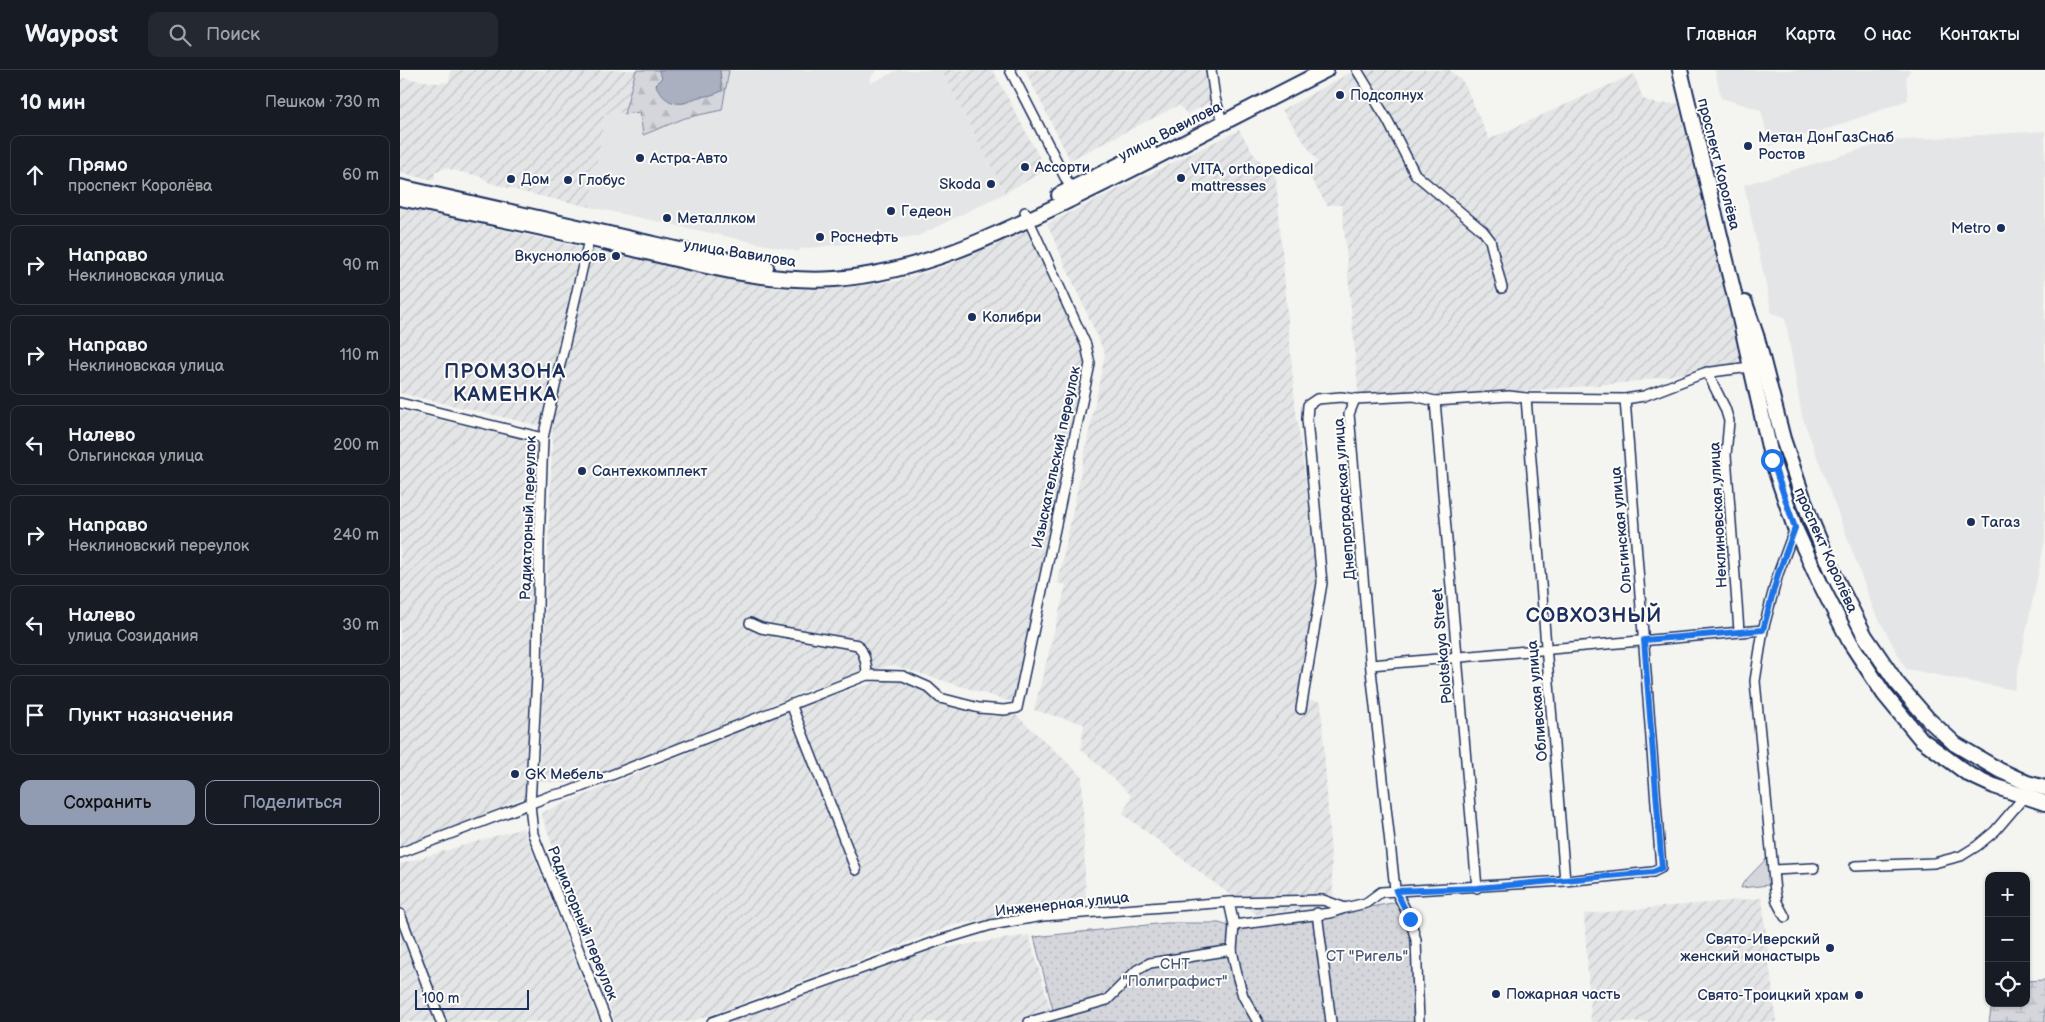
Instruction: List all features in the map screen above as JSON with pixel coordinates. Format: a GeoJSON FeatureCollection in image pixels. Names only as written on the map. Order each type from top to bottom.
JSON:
{"type":"FeatureCollection","features":[{"type":"Feature","properties":{"kind":"main road","name":"улица Вавилова"},"geometry":{"type":"LineString","coordinates":[[1027,217],[1071,189],[1308,70]]}},
{"type":"Feature","properties":{"kind":"main road","name":"улица Вавилова"},"geometry":{"type":"LineString","coordinates":[[400,188],[734,271],[801,279],[835,279],[917,265],[966,248],[1326,70]]}},
{"type":"Feature","properties":{"kind":"main road","name":"проспект Королёва"},"geometry":{"type":"LineString","coordinates":[[1680,70],[1772,460],[1795,528],[1850,642],[1884,694],[1921,739],[1968,774],[1994,786],[2045,803]]}},
{"type":"Feature","properties":{"kind":"main road","name":"проспект Королёва"},"geometry":{"type":"LineString","coordinates":[[1689,70],[1748,313],[1757,338],[1783,439],[1810,518],[1835,577],[1866,636],[1897,683],[1928,718],[1955,744],[1970,754],[2027,783],[2045,788]]}},
{"type":"Feature","properties":{"kind":"main road","name":"улица Вавилова"},"geometry":{"type":"LineString","coordinates":[[400,198],[590,234]]}},
{"type":"Feature","properties":{"kind":"street"},"geometry":{"type":"LineString","coordinates":[[1010,70],[1071,189]]}},
{"type":"Feature","properties":{"kind":"street"},"geometry":{"type":"LineString","coordinates":[[1211,70],[1215,98],[1220,114]]}},
{"type":"Feature","properties":{"kind":"street"},"geometry":{"type":"LineString","coordinates":[[1357,70],[1388,121],[1414,174],[1483,230],[1490,240],[1502,288]]}},
{"type":"Feature","properties":{"kind":"street","name":"Изыскательский переулок"},"geometry":{"type":"LineString","coordinates":[[867,676],[902,676],[928,688],[940,698],[979,708],[1004,710],[1018,708],[1090,364],[1086,345],[1027,217]]}},
{"type":"Feature","properties":{"kind":"street","name":"Радиаторный переулок"},"geometry":{"type":"LineString","coordinates":[[590,234],[543,438],[537,675],[530,804],[533,834],[607,1022]]}},
{"type":"Feature","properties":{"kind":"street"},"geometry":{"type":"LineString","coordinates":[[1355,399],[1414,396],[1435,401],[1509,396],[1526,398],[1625,399],[1644,396],[1707,372],[1750,367]]}},
{"type":"Feature","properties":{"kind":"street","name":"Неклиновская улица"},"geometry":{"type":"LineString","coordinates":[[1707,372],[1729,421],[1726,455],[1739,631]]}},
{"type":"Feature","properties":{"kind":"street","name":"Днепроградская улица"},"geometry":{"type":"LineString","coordinates":[[1301,708],[1322,582],[1307,419],[1308,405],[1317,399],[1340,397],[1355,399],[1349,414],[1371,665],[1396,891]]}},
{"type":"Feature","properties":{"kind":"street","name":"Обливская улица"},"geometry":{"type":"LineString","coordinates":[[1526,398],[1566,881]]}},
{"type":"Feature","properties":{"kind":"street","name":"Ольгинская улица"},"geometry":{"type":"LineString","coordinates":[[1566,881],[1653,872],[1662,868],[1625,399]]}},
{"type":"Feature","properties":{"kind":"street","name":"Polotskaya Street"},"geometry":{"type":"LineString","coordinates":[[1435,401],[1477,888]]}},
{"type":"Feature","properties":{"kind":"street"},"geometry":{"type":"LineString","coordinates":[[400,403],[543,438]]}},
{"type":"Feature","properties":{"kind":"street"},"geometry":{"type":"LineString","coordinates":[[1784,917],[1777,902],[1773,870],[1755,681],[1763,630],[1778,574],[1795,528]]}},
{"type":"Feature","properties":{"kind":"street"},"geometry":{"type":"LineString","coordinates":[[400,853],[530,804],[568,792],[867,676],[867,666],[863,652],[858,645],[761,628],[750,623]]}},
{"type":"Feature","properties":{"kind":"street"},"geometry":{"type":"LineString","coordinates":[[1371,665],[1763,630]]}},
{"type":"Feature","properties":{"kind":"street"},"geometry":{"type":"LineString","coordinates":[[791,704],[856,870]]}},
{"type":"Feature","properties":{"kind":"street"},"geometry":{"type":"LineString","coordinates":[[1855,866],[1934,863],[1961,856],[1994,831],[2024,797]]}},
{"type":"Feature","properties":{"kind":"street"},"geometry":{"type":"LineString","coordinates":[[1773,870],[1814,868]]}},
{"type":"Feature","properties":{"kind":"street"},"geometry":{"type":"LineString","coordinates":[[1234,925],[1317,913],[1330,913],[1366,903],[1381,892],[1477,888],[1566,881]]}},
{"type":"Feature","properties":{"kind":"street"},"geometry":{"type":"LineString","coordinates":[[1396,891],[1410,919],[1416,940],[1419,1022]]}},
{"type":"Feature","properties":{"kind":"street","name":"Инженерная улица"},"geometry":{"type":"LineString","coordinates":[[712,1022],[941,940],[991,925],[1043,916],[1229,902],[1323,900],[1345,908]]}},
{"type":"Feature","properties":{"kind":"street"},"geometry":{"type":"LineString","coordinates":[[1229,902],[1234,925],[1232,950],[1243,996],[1258,1022]]}},
{"type":"Feature","properties":{"kind":"street"},"geometry":{"type":"LineString","coordinates":[[1317,913],[1331,1022]]}},
{"type":"Feature","properties":{"kind":"street"},"geometry":{"type":"LineString","coordinates":[[400,914],[441,1022]]}},
{"type":"Feature","properties":{"kind":"street"},"geometry":{"type":"LineString","coordinates":[[1029,1022],[1107,1000],[1137,970],[1150,963],[1232,950]]}},
{"type":"Feature","properties":{"kind":"shaded area"},"geometry":{"type":"Polygon","coordinates":[[[451,70],[636,70],[624,114],[610,110],[608,114],[605,113],[590,207],[527,193],[490,183],[482,177],[445,168],[435,172],[434,180],[400,173],[400,81],[404,78],[437,83],[449,82],[451,70]]]}},
{"type":"Feature","properties":{"kind":"shaded area"},"geometry":{"type":"Polygon","coordinates":[[[729,70],[876,70],[871,78],[871,83],[898,70],[941,70],[1005,193],[918,236],[800,249],[799,252],[590,207],[605,113],[609,110],[624,114],[640,112],[643,135],[685,118],[722,110],[729,70]]]}},
{"type":"Feature","properties":{"kind":"shaded area"},"geometry":{"type":"Polygon","coordinates":[[[941,70],[993,70],[1046,170],[1005,193],[941,70]]]}},
{"type":"Feature","properties":{"kind":"shaded area"},"geometry":{"type":"Polygon","coordinates":[[[1025,70],[1208,70],[1213,101],[1187,114],[1179,105],[1070,160],[1025,70]]]}},
{"type":"Feature","properties":{"kind":"shaded area"},"geometry":{"type":"Polygon","coordinates":[[[1355,70],[1449,70],[1464,83],[1489,139],[1634,74],[1643,99],[1657,104],[1678,103],[1743,363],[1632,382],[1447,398],[1359,401],[1342,205],[1327,205],[1306,171],[1318,162],[1282,110],[1355,70]]]}},
{"type":"Feature","properties":{"kind":"shaded area"},"geometry":{"type":"Polygon","coordinates":[[[1715,70],[1910,70],[1906,77],[1908,100],[1833,127],[1770,146],[1761,110],[1721,98],[1715,70]]]}},
{"type":"Feature","properties":{"kind":"shaded area"},"geometry":{"type":"Polygon","coordinates":[[[1239,130],[1256,157],[1276,178],[1295,404],[1320,588],[1303,699],[1321,702],[1334,905],[1257,915],[1123,814],[1131,795],[1081,749],[1084,724],[1034,710],[1066,585],[1058,583],[1105,354],[1047,224],[1239,130]]]}},
{"type":"Feature","properties":{"kind":"shaded area"},"geometry":{"type":"Polygon","coordinates":[[[2045,131],[2045,540],[2014,690],[1906,669],[1874,610],[1802,416],[1785,317],[1772,313],[1744,185],[1889,141],[2045,131]]]}},
{"type":"Feature","properties":{"kind":"shaded area"},"geometry":{"type":"Polygon","coordinates":[[[400,207],[580,247],[540,426],[400,393],[400,207]]]}},
{"type":"Feature","properties":{"kind":"shaded area"},"geometry":{"type":"Polygon","coordinates":[[[1030,230],[1086,353],[1015,703],[893,665],[809,689],[585,784],[539,781],[553,419],[593,250],[774,288],[824,290],[898,281],[943,267],[1030,230]]]}},
{"type":"Feature","properties":{"kind":"shaded area"},"geometry":{"type":"Polygon","coordinates":[[[400,411],[540,442],[528,795],[400,852],[400,411]]]}},
{"type":"Feature","properties":{"kind":"shaded area"},"geometry":{"type":"Polygon","coordinates":[[[880,681],[911,682],[946,701],[992,716],[1014,713],[1082,776],[1086,908],[957,924],[691,1022],[615,1022],[541,813],[811,702],[880,681]]]}},
{"type":"Feature","properties":{"kind":"shaded area"},"geometry":{"type":"Polygon","coordinates":[[[523,828],[599,1022],[400,1022],[400,864],[523,828]]]}},
{"type":"Feature","properties":{"kind":"shaded area"},"geometry":{"type":"Polygon","coordinates":[[[1762,898],[1776,1022],[1591,1022],[1584,914],[1762,898]]]}},
{"type":"Feature","properties":{"kind":"shaded area"},"geometry":{"type":"Polygon","coordinates":[[[1029,935],[1051,1012],[1020,1022],[730,1022],[905,954],[1029,935]]]}},
{"type":"Feature","properties":{"kind":"green space"},"geometry":{"type":"Polygon","coordinates":[[[636,70],[729,70],[722,110],[685,118],[643,135],[640,112],[624,114],[636,70]]]}},
{"type":"Feature","properties":{"kind":"green space"},"geometry":{"type":"Polygon","coordinates":[[[1768,857],[1769,885],[1741,888],[1743,883],[1768,857]]]}},
{"type":"Feature","properties":{"kind":"green space","name":"СНТ \"Полиграфист\""},"geometry":{"type":"Polygon","coordinates":[[[1398,902],[1413,941],[1417,1022],[1028,1022],[1054,1014],[1034,937],[1166,923],[1219,923],[1235,928],[1315,917],[1398,902]]]}},
{"type":"Feature","properties":{"kind":"green space"},"geometry":{"type":"Polygon","coordinates":[[[2045,980],[2045,1022],[1989,1022],[1991,1007],[2030,1007],[2030,981],[2045,980]]]}},
{"type":"Feature","properties":{"kind":"water"},"geometry":{"type":"Polygon","coordinates":[[[658,70],[720,70],[722,91],[684,103],[674,103],[663,96],[656,85],[662,77],[658,70]]]}},
{"type":"Feature","properties":{"kind":"place","name":"Подсолнух"},"geometry":{"type":"Point","coordinates":[1340,95]}},
{"type":"Feature","properties":{"kind":"place","name":"Метан ДонГазСнаб Ростов"},"geometry":{"type":"Point","coordinates":[1748,146]}},
{"type":"Feature","properties":{"kind":"place","name":"Астра-Авто"},"geometry":{"type":"Point","coordinates":[640,158]}},
{"type":"Feature","properties":{"kind":"place","name":"Ассорти"},"geometry":{"type":"Point","coordinates":[1025,167]}},
{"type":"Feature","properties":{"kind":"place","name":"VITA, orthopedical mattresses"},"geometry":{"type":"Point","coordinates":[1181,178]}},
{"type":"Feature","properties":{"kind":"place","name":"Дом"},"geometry":{"type":"Point","coordinates":[511,179]}},
{"type":"Feature","properties":{"kind":"place","name":"Глобус"},"geometry":{"type":"Point","coordinates":[568,180]}},
{"type":"Feature","properties":{"kind":"place","name":"Skoda"},"geometry":{"type":"Point","coordinates":[991,184]}},
{"type":"Feature","properties":{"kind":"place","name":"Гедеон"},"geometry":{"type":"Point","coordinates":[891,211]}},
{"type":"Feature","properties":{"kind":"place","name":"Металлком"},"geometry":{"type":"Point","coordinates":[667,218]}},
{"type":"Feature","properties":{"kind":"place","name":"Metro"},"geometry":{"type":"Point","coordinates":[2001,228]}},
{"type":"Feature","properties":{"kind":"place","name":"Роснефть"},"geometry":{"type":"Point","coordinates":[820,237]}},
{"type":"Feature","properties":{"kind":"place","name":"Вкуснолюбов"},"geometry":{"type":"Point","coordinates":[616,256]}},
{"type":"Feature","properties":{"kind":"place","name":"Колибри"},"geometry":{"type":"Point","coordinates":[972,317]}},
{"type":"Feature","properties":{"kind":"place","name":"Сантехкомплект"},"geometry":{"type":"Point","coordinates":[582,471]}},
{"type":"Feature","properties":{"kind":"place","name":"Тагаз"},"geometry":{"type":"Point","coordinates":[1971,522]}},
{"type":"Feature","properties":{"kind":"place","name":"GK Мебель"},"geometry":{"type":"Point","coordinates":[515,774]}},
{"type":"Feature","properties":{"kind":"place","name":"Свято-Иверский женский монастырь"},"geometry":{"type":"Point","coordinates":[1830,948]}},
{"type":"Feature","properties":{"kind":"place","name":"Пожарная часть"},"geometry":{"type":"Point","coordinates":[1496,994]}},
{"type":"Feature","properties":{"kind":"place","name":"Свято-Троицкий храм"},"geometry":{"type":"Point","coordinates":[1859,995]}},
{"type":"Feature","properties":{"kind":"district","name":"ПРОМЗОНА КАМЕНКА"},"geometry":{"type":"Point","coordinates":[505,382]}},
{"type":"Feature","properties":{"kind":"district","name":"СОВХОЗНЫЙ"},"geometry":{"type":"Point","coordinates":[1594,615]}},
{"type":"Feature","properties":{"kind":"route"},"geometry":{"type":"LineString","coordinates":[[1410,919],[1396,891],[1477,888],[1566,881],[1653,872],[1662,868],[1644,640],[1763,630],[1778,574],[1795,528],[1772,460]]}},
{"type":"Feature","properties":{"kind":"park label","name":"СТ \"Ригель\""},"geometry":{"type":"Point","coordinates":[1367,956]}}]}
